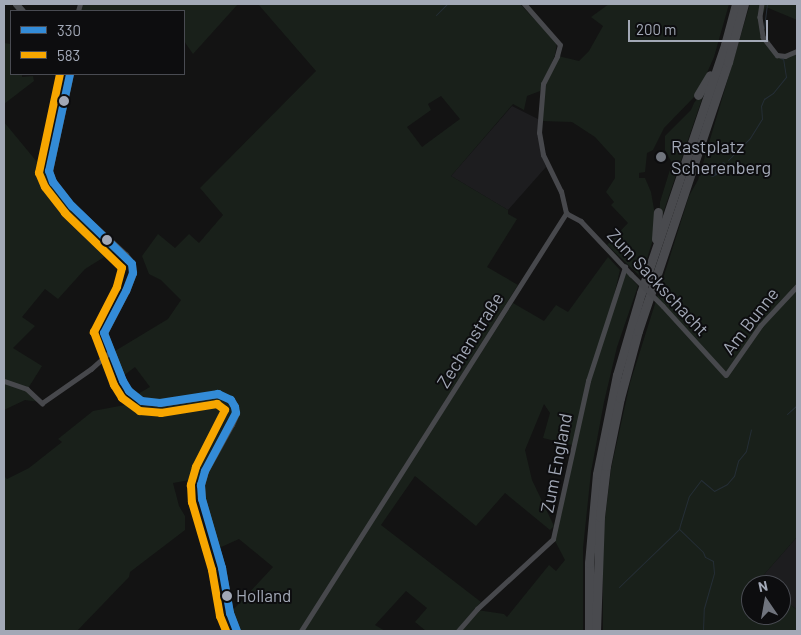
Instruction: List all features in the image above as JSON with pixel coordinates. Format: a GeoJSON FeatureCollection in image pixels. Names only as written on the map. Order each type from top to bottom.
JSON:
{"type":"FeatureCollection","features":[{"type":"Feature","properties":{"kind":"highway"},"geometry":{"type":"LineString","coordinates":[[588,631],[589,563],[597,474],[617,375],[653,258],[725,45],[736,4]]}},
{"type":"Feature","properties":{"kind":"highway"},"geometry":{"type":"LineString","coordinates":[[596,631],[600,518],[606,466],[620,398],[638,331],[728,62],[744,4]]}},
{"type":"Feature","properties":{"kind":"highway"},"geometry":{"type":"LineString","coordinates":[[698,95],[708,82],[725,45]]}},
{"type":"Feature","properties":{"kind":"highway"},"geometry":{"type":"LineString","coordinates":[[653,258],[658,212]]}},
{"type":"Feature","properties":{"kind":"main road"},"geometry":{"type":"LineString","coordinates":[[70,75],[49,166],[51,177],[56,187],[84,219],[130,261],[133,270],[129,284],[120,305],[104,330],[105,340],[126,387],[142,401],[160,403],[218,394],[234,403],[236,413],[205,471],[201,485],[202,499],[222,568],[230,613],[237,631]]}},
{"type":"Feature","properties":{"kind":"street"},"geometry":{"type":"LineString","coordinates":[[524,4],[560,44],[557,56],[543,84],[539,133],[543,154],[561,192],[566,213]]}},
{"type":"Feature","properties":{"kind":"street"},"geometry":{"type":"LineString","coordinates":[[762,4],[760,26],[767,43],[777,55],[785,56],[797,50]]}},
{"type":"Feature","properties":{"kind":"street","name":"Zum Sackschacht"},"geometry":{"type":"LineString","coordinates":[[566,213],[581,220],[726,375]]}},
{"type":"Feature","properties":{"kind":"street","name":"Zechenstraße"},"geometry":{"type":"LineString","coordinates":[[301,631],[566,213]]}},
{"type":"Feature","properties":{"kind":"street","name":"Zum England"},"geometry":{"type":"LineString","coordinates":[[458,631],[477,609],[553,539],[564,497],[573,443],[588,381],[625,267]]}},
{"type":"Feature","properties":{"kind":"street","name":"Am Bunne"},"geometry":{"type":"LineString","coordinates":[[726,375],[760,326],[797,286]]}},
{"type":"Feature","properties":{"kind":"street"},"geometry":{"type":"LineString","coordinates":[[4,381],[27,389],[42,403],[91,369],[111,351]]}},
{"type":"Feature","properties":{"kind":"shaded area"},"geometry":{"type":"Polygon","coordinates":[[[81,4],[238,4],[193,54],[185,42],[185,10],[80,10],[81,4]]]}},
{"type":"Feature","properties":{"kind":"shaded area"},"geometry":{"type":"Polygon","coordinates":[[[258,4],[520,4],[557,43],[555,55],[540,91],[527,96],[524,110],[513,104],[451,176],[508,210],[508,214],[517,219],[487,267],[518,285],[403,467],[405,469],[420,448],[513,303],[544,321],[556,305],[568,312],[608,257],[620,270],[613,300],[626,272],[638,286],[617,347],[604,402],[591,472],[583,548],[583,631],[460,631],[477,610],[504,614],[507,617],[549,565],[556,571],[565,560],[554,539],[562,512],[572,445],[543,438],[550,413],[544,404],[525,450],[532,480],[554,526],[550,530],[505,493],[476,526],[415,476],[381,525],[481,602],[456,631],[426,631],[415,622],[427,608],[406,591],[375,625],[385,631],[239,631],[232,611],[273,567],[239,539],[219,548],[208,516],[202,485],[207,471],[237,414],[227,396],[160,401],[143,399],[136,395],[150,387],[135,367],[123,376],[115,351],[168,319],[181,300],[161,280],[149,274],[142,256],[158,234],[175,248],[189,234],[199,243],[223,215],[200,188],[316,71],[258,4]],[[441,96],[428,104],[431,110],[407,127],[422,147],[460,119],[441,96]]]}},
{"type":"Feature","properties":{"kind":"shaded area"},"geometry":{"type":"Polygon","coordinates":[[[609,4],[729,4],[714,57],[698,93],[664,128],[653,150],[647,153],[645,172],[639,173],[639,178],[645,178],[651,192],[655,215],[653,240],[641,277],[607,245],[628,223],[611,205],[614,202],[606,192],[615,178],[615,159],[595,137],[572,122],[541,121],[544,85],[558,56],[579,61],[589,51],[603,26],[591,17],[609,4]]]}},
{"type":"Feature","properties":{"kind":"shaded area"},"geometry":{"type":"Polygon","coordinates":[[[750,4],[797,4],[797,20],[766,7],[762,15],[761,37],[776,56],[792,52],[797,54],[797,537],[764,575],[741,575],[741,625],[791,625],[791,605],[797,610],[797,631],[603,631],[603,535],[611,469],[630,383],[689,196],[698,180],[750,4]]]}},
{"type":"Feature","properties":{"kind":"shaded area"},"geometry":{"type":"Polygon","coordinates":[[[4,43],[10,44],[10,75],[33,76],[34,81],[4,104],[4,43]]]}},
{"type":"Feature","properties":{"kind":"shaded area"},"geometry":{"type":"Polygon","coordinates":[[[706,87],[659,225],[660,202],[672,163],[665,150],[665,136],[691,110],[706,87]]]}},
{"type":"Feature","properties":{"kind":"shaded area"},"geometry":{"type":"Polygon","coordinates":[[[512,106],[538,119],[541,155],[546,167],[508,210],[451,176],[512,106]]]}},
{"type":"Feature","properties":{"kind":"shaded area"},"geometry":{"type":"Polygon","coordinates":[[[4,122],[47,174],[67,204],[101,242],[114,251],[85,269],[58,299],[45,289],[22,317],[35,326],[13,348],[42,366],[27,390],[40,402],[25,400],[4,410],[4,122]]]}},
{"type":"Feature","properties":{"kind":"shaded area"},"geometry":{"type":"Polygon","coordinates":[[[724,162],[728,169],[713,177],[710,176],[715,166],[724,162]]]}},
{"type":"Feature","properties":{"kind":"shaded area"},"geometry":{"type":"Polygon","coordinates":[[[218,396],[230,401],[235,413],[201,478],[173,483],[179,506],[185,516],[185,530],[130,572],[129,577],[77,631],[4,631],[4,476],[7,479],[29,468],[62,442],[58,439],[93,411],[141,402],[218,396]]]}},
{"type":"Feature","properties":{"kind":"shaded area"},"geometry":{"type":"Polygon","coordinates":[[[797,537],[797,610],[791,605],[791,575],[764,575],[797,537]]]}},
{"type":"Feature","properties":{"kind":"waterway"},"geometry":{"type":"LineString","coordinates":[[436,15],[447,4]]}},
{"type":"Feature","properties":{"kind":"waterway"},"geometry":{"type":"LineString","coordinates":[[764,28],[767,4]]}},
{"type":"Feature","properties":{"kind":"waterway"},"geometry":{"type":"LineString","coordinates":[[728,160],[750,138],[762,119],[761,106],[764,99],[773,93],[786,77],[783,59],[780,58]]}},
{"type":"Feature","properties":{"kind":"waterway"},"geometry":{"type":"LineString","coordinates":[[787,414],[797,405]]}},
{"type":"Feature","properties":{"kind":"waterway"},"geometry":{"type":"LineString","coordinates":[[703,631],[704,608],[714,573],[713,561],[705,557],[703,552],[679,529],[689,496],[701,480],[714,491],[727,484],[734,476],[738,461],[746,451],[751,430]]}},
{"type":"Feature","properties":{"kind":"waterway"},"geometry":{"type":"LineString","coordinates":[[619,587],[679,529]]}},
{"type":"Feature","properties":{"kind":"transit line","name":"583"},"geometry":{"type":"LineString","coordinates":[[60,75],[39,173],[45,187],[65,213],[122,268],[117,287],[94,332],[114,385],[122,398],[140,411],[161,413],[217,404],[225,410],[196,467],[191,485],[192,502],[212,570],[220,616],[226,631]]}},
{"type":"Feature","properties":{"kind":"transit line","name":"330"},"geometry":{"type":"LineString","coordinates":[[70,75],[49,171],[53,182],[72,206],[132,264],[133,273],[126,291],[104,333],[123,381],[129,391],[142,401],[160,403],[218,394],[231,400],[235,407],[236,413],[205,471],[201,485],[202,499],[222,568],[230,613],[237,631]]}},
{"type":"Feature","properties":{"kind":"place","name":"Rastplatz Scherenberg"},"geometry":{"type":"Point","coordinates":[661,157]}},
{"type":"Feature","properties":{"kind":"place","name":"Holland"},"geometry":{"type":"Point","coordinates":[227,596]}}]}
